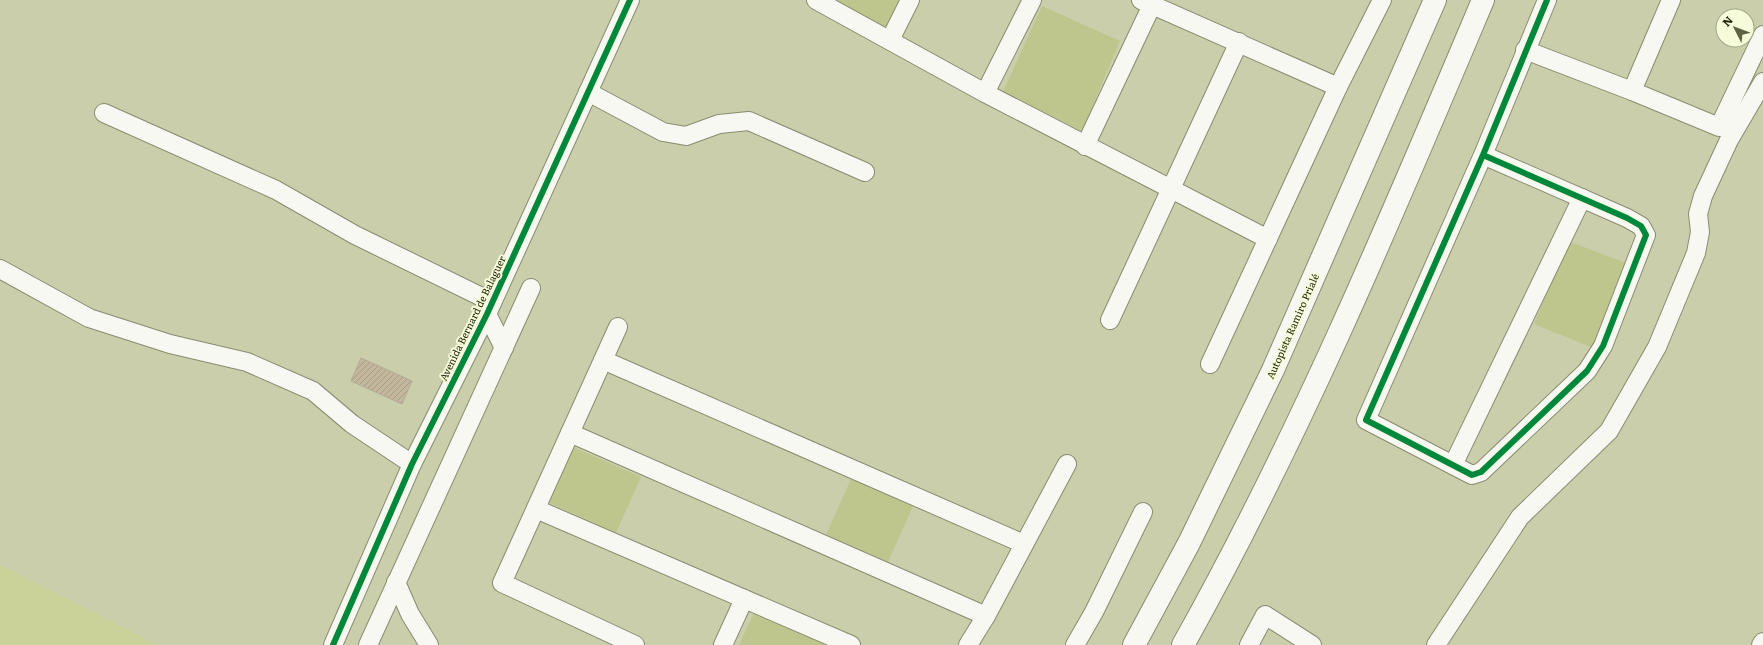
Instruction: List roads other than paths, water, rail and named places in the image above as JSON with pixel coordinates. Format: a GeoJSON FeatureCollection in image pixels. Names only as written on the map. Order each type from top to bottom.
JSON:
{"type":"FeatureCollection","features":[{"type":"Feature","properties":{"kind":"highway","name":"Autopista Ramiro Prialé"},"geometry":{"type":"LineString","coordinates":[[1134,645],[1189,543],[1273,370],[1435,0]]}},
{"type":"Feature","properties":{"kind":"highway"},"geometry":{"type":"LineString","coordinates":[[1183,645],[1230,560],[1316,385],[1483,0]]}},
{"type":"Feature","properties":{"kind":"street","name":"Avenida Bernard de Balaguer"},"geometry":{"type":"LineString","coordinates":[[333,645],[412,464],[490,308],[630,0]]}},
{"type":"Feature","properties":{"kind":"street"},"geometry":{"type":"LineString","coordinates":[[816,0],[1085,146],[1268,239]]}},
{"type":"Feature","properties":{"kind":"street"},"geometry":{"type":"LineString","coordinates":[[890,40],[910,0]]}},
{"type":"Feature","properties":{"kind":"street"},"geometry":{"type":"LineString","coordinates":[[985,93],[1032,0]]}},
{"type":"Feature","properties":{"kind":"street"},"geometry":{"type":"LineString","coordinates":[[1210,364],[1338,87],[1382,0]]}},
{"type":"Feature","properties":{"kind":"street"},"geometry":{"type":"LineString","coordinates":[[1483,155],[1582,198],[1641,226],[1646,235],[1603,346],[1587,371],[1481,472],[1472,475],[1366,420],[1483,155],[1525,50],[1547,0]]}},
{"type":"Feature","properties":{"kind":"street"},"geometry":{"type":"LineString","coordinates":[[1632,91],[1671,0]]}},
{"type":"Feature","properties":{"kind":"street"},"geometry":{"type":"LineString","coordinates":[[1085,146],[1146,2],[1338,87]]}},
{"type":"Feature","properties":{"kind":"street"},"geometry":{"type":"LineString","coordinates":[[1525,50],[1632,91],[1719,127],[1763,35]]}},
{"type":"Feature","properties":{"kind":"street"},"geometry":{"type":"LineString","coordinates":[[1110,320],[1239,42]]}},
{"type":"Feature","properties":{"kind":"street"},"geometry":{"type":"LineString","coordinates":[[1436,645],[1520,517],[1608,431],[1616,418],[1657,346],[1696,253],[1700,232],[1698,214],[1703,196],[1729,140],[1763,82]]}},
{"type":"Feature","properties":{"kind":"street"},"geometry":{"type":"LineString","coordinates":[[588,92],[663,132],[686,136],[719,124],[749,121],[865,172]]}},
{"type":"Feature","properties":{"kind":"street"},"geometry":{"type":"LineString","coordinates":[[104,113],[276,190],[355,235],[490,308],[504,348]]}},
{"type":"Feature","properties":{"kind":"street"},"geometry":{"type":"LineString","coordinates":[[1453,465],[1582,198]]}},
{"type":"Feature","properties":{"kind":"street"},"geometry":{"type":"LineString","coordinates":[[0,269],[89,318],[170,344],[246,362],[313,391],[352,424],[412,464]]}},
{"type":"Feature","properties":{"kind":"street"},"geometry":{"type":"LineString","coordinates":[[368,645],[531,288]]}},
{"type":"Feature","properties":{"kind":"street"},"geometry":{"type":"LineString","coordinates":[[618,327],[502,583],[635,645]]}},
{"type":"Feature","properties":{"kind":"street"},"geometry":{"type":"LineString","coordinates":[[603,360],[1024,544]]}},
{"type":"Feature","properties":{"kind":"street"},"geometry":{"type":"LineString","coordinates":[[570,433],[986,616]]}},
{"type":"Feature","properties":{"kind":"street"},"geometry":{"type":"LineString","coordinates":[[968,645],[986,616],[1067,464]]}},
{"type":"Feature","properties":{"kind":"street"},"geometry":{"type":"LineString","coordinates":[[536,509],[851,645]]}},
{"type":"Feature","properties":{"kind":"street"},"geometry":{"type":"LineString","coordinates":[[1075,645],[1094,612],[1143,512]]}},
{"type":"Feature","properties":{"kind":"street"},"geometry":{"type":"LineString","coordinates":[[396,582],[410,614],[428,645]]}},
{"type":"Feature","properties":{"kind":"street"},"geometry":{"type":"LineString","coordinates":[[723,645],[744,599]]}},
{"type":"Feature","properties":{"kind":"street"},"geometry":{"type":"LineString","coordinates":[[1249,645],[1265,615],[1312,645]]}}]}
